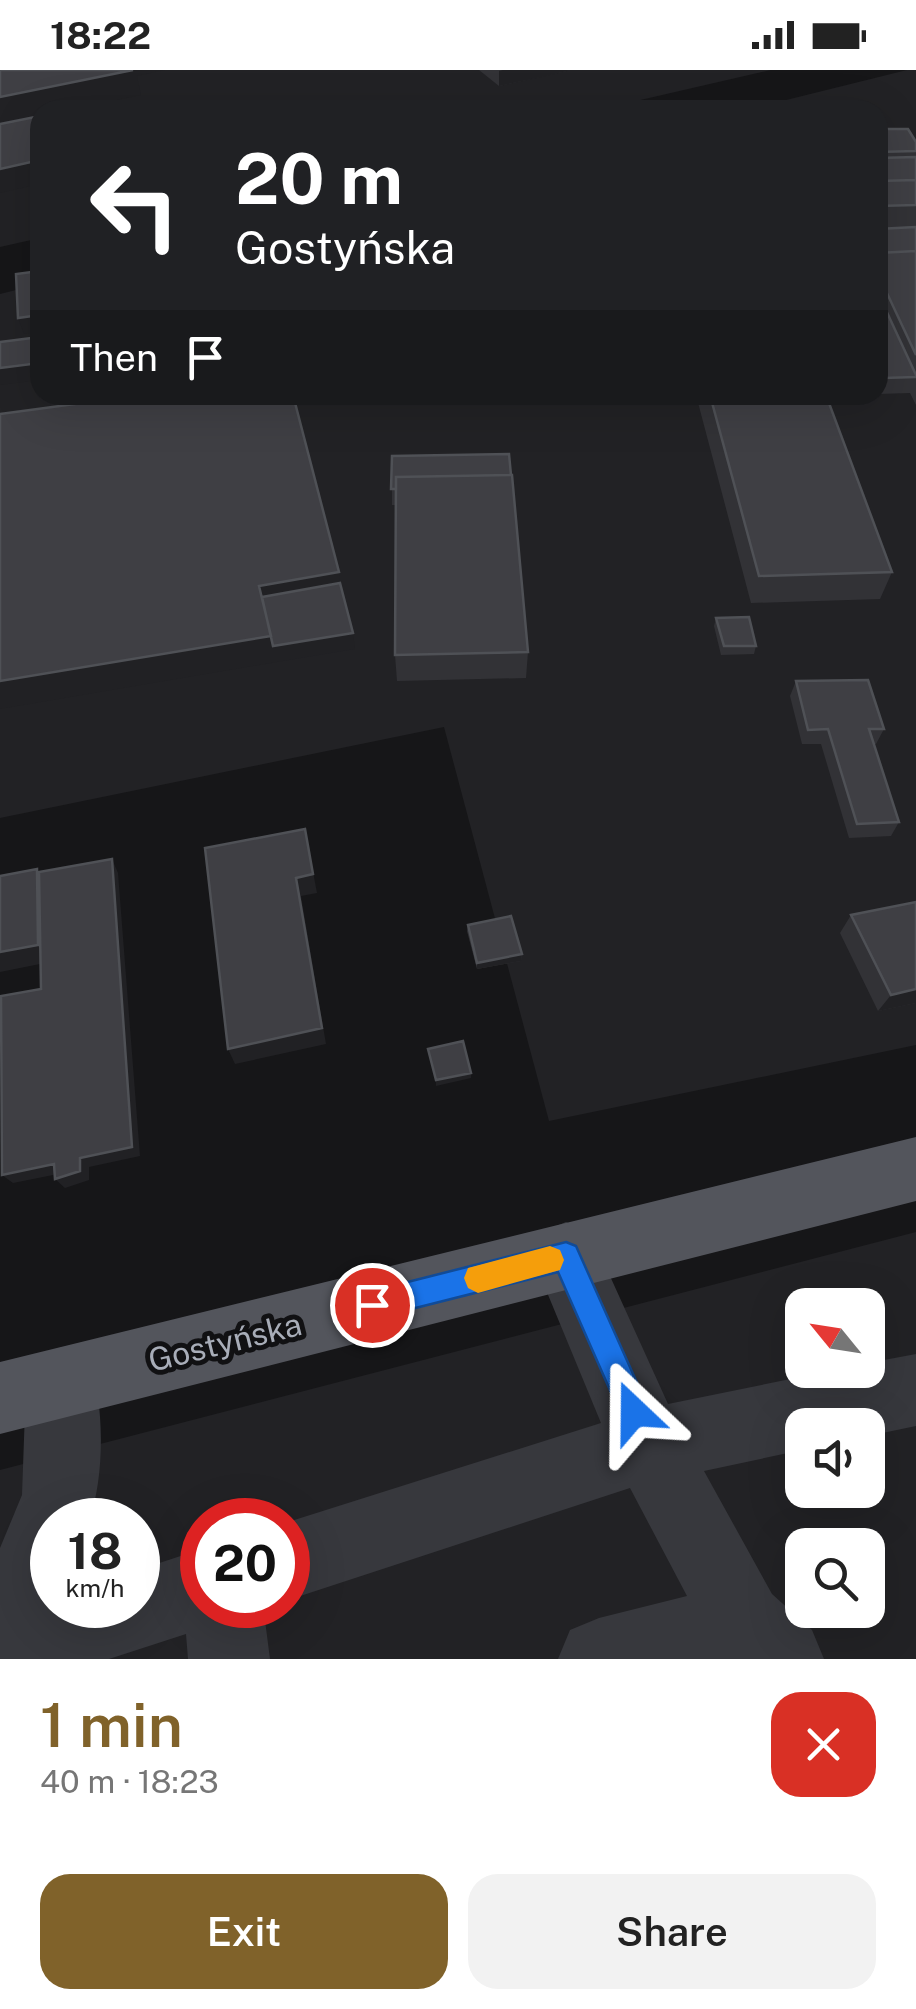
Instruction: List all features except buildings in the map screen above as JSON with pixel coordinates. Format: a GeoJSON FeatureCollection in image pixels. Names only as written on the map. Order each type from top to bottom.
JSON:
{"type":"FeatureCollection","features":[{"type":"Feature","properties":{"kind":"main road","name":"Gostyńska"},"geometry":{"type":"LineString","coordinates":[[31,1391],[916,1169]]}},
{"type":"Feature","properties":{"kind":"lane"},"geometry":{"type":"LineString","coordinates":[[566,1256],[648,1445],[764,1640],[598,1659]]}},
{"type":"Feature","properties":{"kind":"lane"},"geometry":{"type":"LineString","coordinates":[[310,1554],[648,1445],[916,1390]]}},
{"type":"Feature","properties":{"kind":"lane"},"geometry":{"type":"LineString","coordinates":[[0,1646],[60,1495],[31,1391]]}},
{"type":"Feature","properties":{"kind":"lane"},"geometry":{"type":"LineString","coordinates":[[0,1654],[180,1595]]}},
{"type":"Feature","properties":{"kind":"lane"},"geometry":{"type":"LineString","coordinates":[[225,1628],[229,1659]]}},
{"type":"Feature","properties":{"kind":"shaded area"},"geometry":{"type":"Polygon","coordinates":[[[0,70],[771,70],[640,100],[30,100],[30,240],[0,247],[0,70]]]}},
{"type":"Feature","properties":{"kind":"shaded area"},"geometry":{"type":"Polygon","coordinates":[[[916,70],[916,1045],[549,1121],[444,727],[0,818],[0,294],[30,286],[30,405],[888,405],[888,100],[786,100],[916,70]]]}},
{"type":"Feature","properties":{"kind":"shaded area"},"geometry":{"type":"Polygon","coordinates":[[[916,1232],[916,1659],[0,1659],[0,1470],[916,1232]]]}},
{"type":"Feature","properties":{"kind":"slow traffic"},"geometry":{"type":"LineString","coordinates":[[478,1278],[550,1260]]}},
{"type":"Feature","properties":{"kind":"route"},"geometry":{"type":"LineString","coordinates":[[372,1305],[566,1256],[634,1412]]}}]}
